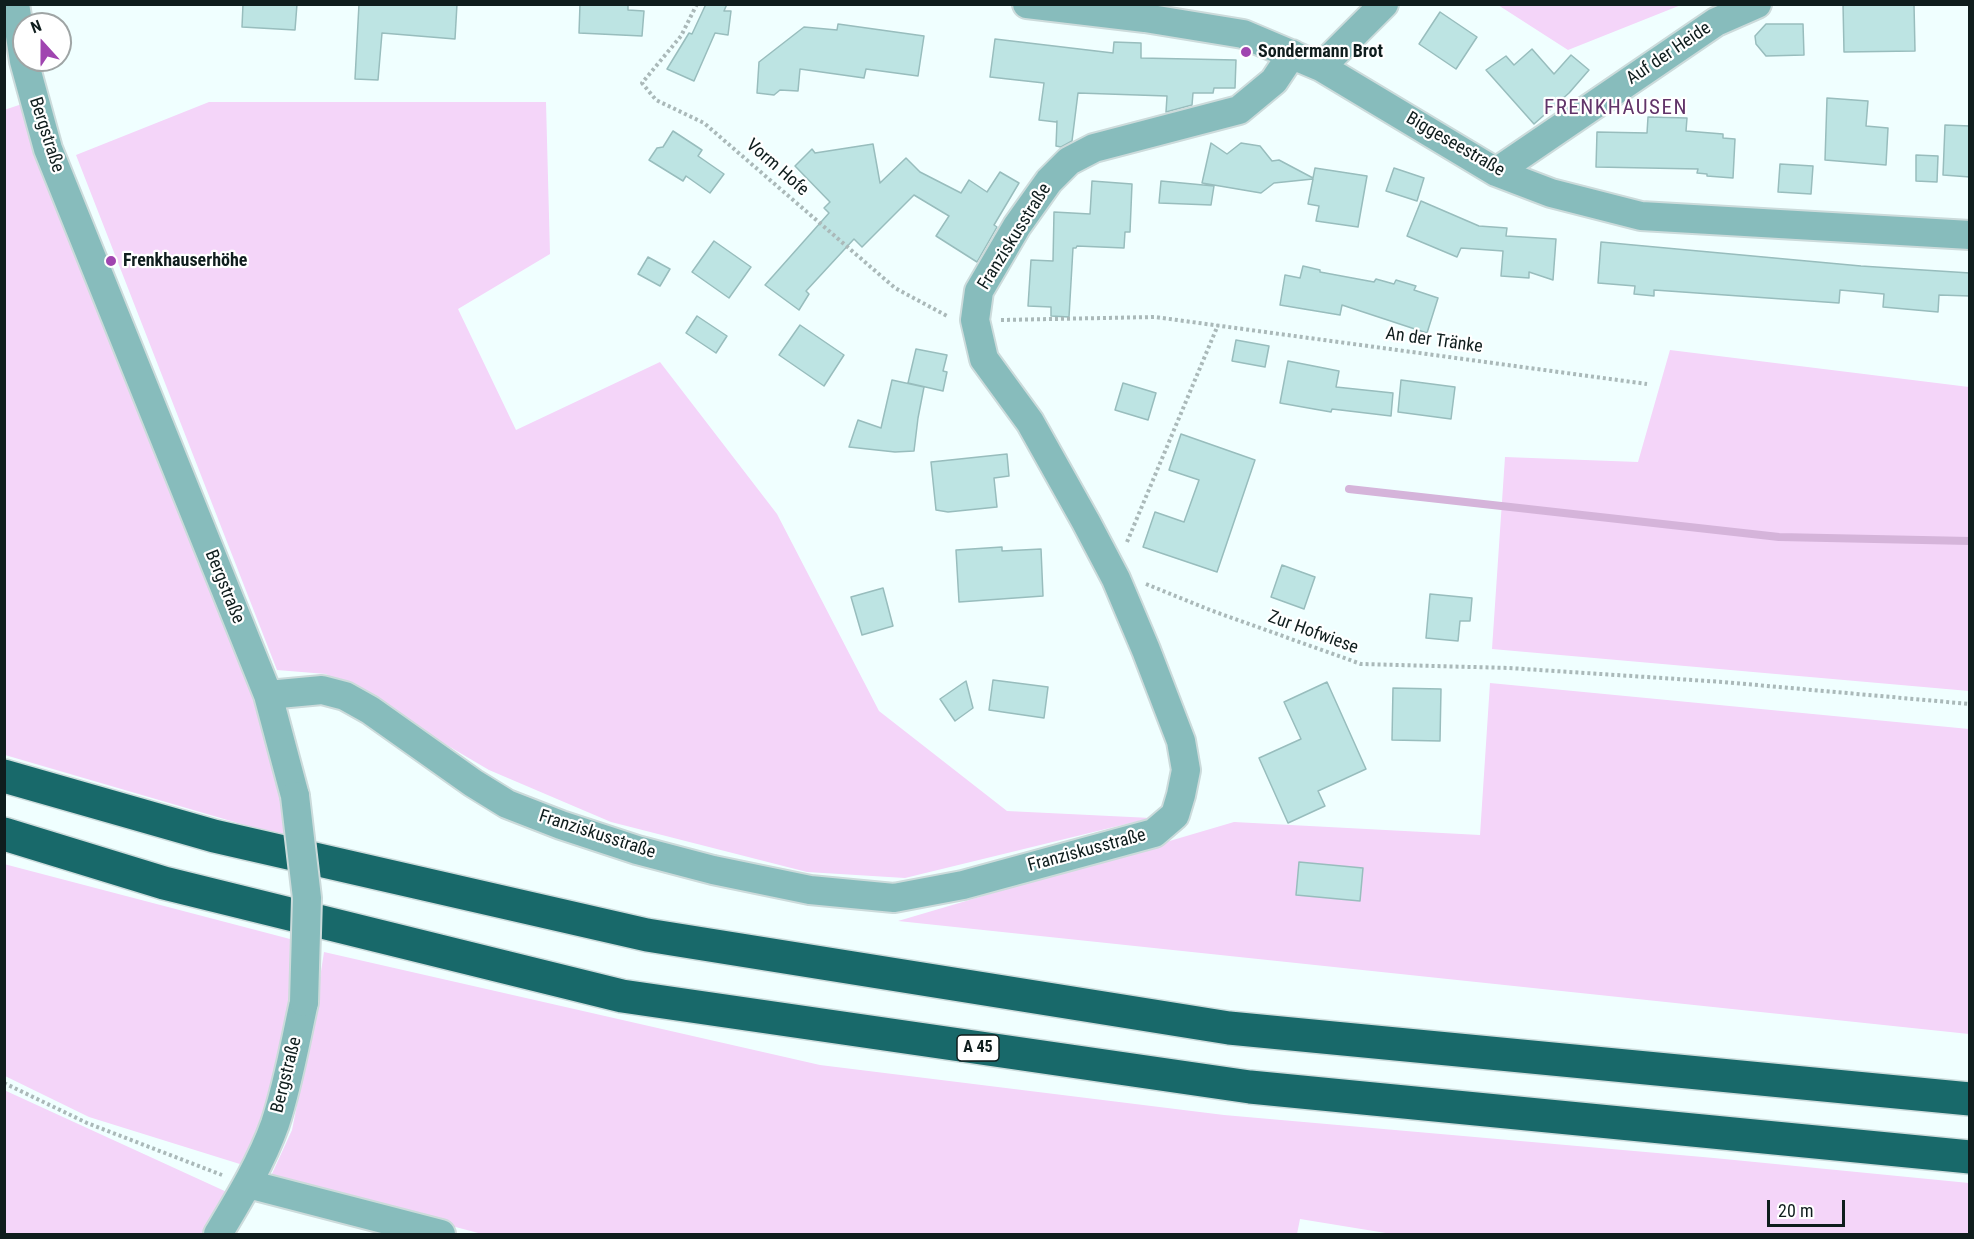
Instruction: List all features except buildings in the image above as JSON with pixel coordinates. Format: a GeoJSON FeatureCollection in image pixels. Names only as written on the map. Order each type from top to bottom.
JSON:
{"type":"FeatureCollection","features":[{"type":"Feature","properties":{"kind":"highway"},"geometry":{"type":"LineString","coordinates":[[4,776],[214,836],[647,935],[1229,1028],[1970,1099]]}},
{"type":"Feature","properties":{"kind":"highway","name":"A 45"},"geometry":{"type":"LineString","coordinates":[[4,834],[164,883],[622,996],[1250,1087],[1970,1157]]}},
{"type":"Feature","properties":{"kind":"street","name":"Biggeseestraße"},"geometry":{"type":"LineString","coordinates":[[1027,4],[1146,11],[1243,34],[1321,67],[1496,171],[1551,193],[1641,216],[1970,235]]}},
{"type":"Feature","properties":{"kind":"street"},"geometry":{"type":"LineString","coordinates":[[1321,67],[1384,4]]}},
{"type":"Feature","properties":{"kind":"street","name":"Auf der Heide"},"geometry":{"type":"LineString","coordinates":[[1496,171],[1716,22],[1757,4]]}},
{"type":"Feature","properties":{"kind":"street","name":"Franziskusstraße"},"geometry":{"type":"LineString","coordinates":[[268,695],[322,690],[345,696],[370,710],[473,783],[507,804],[637,850],[713,870],[810,890],[894,898],[963,885],[1154,833],[1175,815],[1182,795],[1186,770],[1181,741],[1146,650],[1114,576],[1030,422],[984,359],[975,320],[979,291],[1017,226],[1049,181],[1069,161],[1094,147],[1239,110],[1274,81],[1292,54]]}},
{"type":"Feature","properties":{"kind":"street","name":"Bergstraße"},"geometry":{"type":"LineString","coordinates":[[18,72],[268,695],[296,796],[307,898],[304,1002],[275,1124],[248,1184],[218,1234]]}},
{"type":"Feature","properties":{"kind":"street"},"geometry":{"type":"LineString","coordinates":[[248,1184],[441,1234]]}},
{"type":"Feature","properties":{"kind":"path","name":"Vorm Hofe"},"geometry":{"type":"LineString","coordinates":[[697,4],[681,36],[642,82],[656,100],[704,123],[895,288],[950,318],[975,320]]}},
{"type":"Feature","properties":{"kind":"path","name":"An der Tränke"},"geometry":{"type":"LineString","coordinates":[[975,320],[1155,317],[1647,384]]}},
{"type":"Feature","properties":{"kind":"path"},"geometry":{"type":"LineString","coordinates":[[1114,576],[1218,325]]}},
{"type":"Feature","properties":{"kind":"path","name":"Zur Hofwiese"},"geometry":{"type":"LineString","coordinates":[[1114,576],[1149,585],[1210,610],[1360,664],[1509,668],[1723,682],[1970,704]]}},
{"type":"Feature","properties":{"kind":"path"},"geometry":{"type":"LineString","coordinates":[[4,1083],[87,1123],[248,1184]]}},
{"type":"Feature","properties":{"kind":"shaded area"},"geometry":{"type":"Polygon","coordinates":[[[1498,5],[1681,5],[1568,50],[1498,5]]]}},
{"type":"Feature","properties":{"kind":"shaded area"},"geometry":{"type":"Polygon","coordinates":[[[31,101],[259,697],[271,766],[274,768],[289,838],[5,755],[4,110],[31,101]]]}},
{"type":"Feature","properties":{"kind":"shaded area"},"geometry":{"type":"Polygon","coordinates":[[[209,102],[546,102],[550,254],[458,309],[516,430],[660,362],[777,514],[879,711],[1007,811],[1151,818],[905,878],[807,872],[611,822],[489,770],[326,674],[277,670],[76,155],[209,102]]]}},
{"type":"Feature","properties":{"kind":"shaded area"},"geometry":{"type":"Polygon","coordinates":[[[1670,350],[1969,387],[1969,691],[1492,649],[1505,457],[1638,462],[1670,350]]]}},
{"type":"Feature","properties":{"kind":"shaded area"},"geometry":{"type":"Polygon","coordinates":[[[1490,683],[1969,729],[1969,1034],[898,921],[1234,822],[1480,835],[1490,683]]]}},
{"type":"Feature","properties":{"kind":"shaded area"},"geometry":{"type":"Polygon","coordinates":[[[4,864],[290,939],[289,1023],[264,1114],[243,1165],[89,1117],[5,1076],[4,864]]]}},
{"type":"Feature","properties":{"kind":"shaded area"},"geometry":{"type":"Polygon","coordinates":[[[324,952],[820,1065],[1224,1115],[1969,1183],[1970,1234],[1392,1234],[1300,1219],[1297,1234],[482,1234],[270,1178],[292,1130],[312,1030],[324,952]]]}},
{"type":"Feature","properties":{"kind":"shaded area"},"geometry":{"type":"Polygon","coordinates":[[[4,1090],[229,1193],[203,1234],[5,1234],[4,1090]]]}},
{"type":"Feature","properties":{"kind":"waterway"},"geometry":{"type":"LineString","coordinates":[[1349,489],[1779,537],[1970,541]]}},
{"type":"Feature","properties":{"kind":"place","name":"Sondermann Brot"},"geometry":{"type":"Point","coordinates":[1246,52]}},
{"type":"Feature","properties":{"kind":"place","name":"Frenkhauserhöhe"},"geometry":{"type":"Point","coordinates":[111,261]}},
{"type":"Feature","properties":{"kind":"district","name":"FRENKHAUSEN"},"geometry":{"type":"Point","coordinates":[1616,109]}}]}
